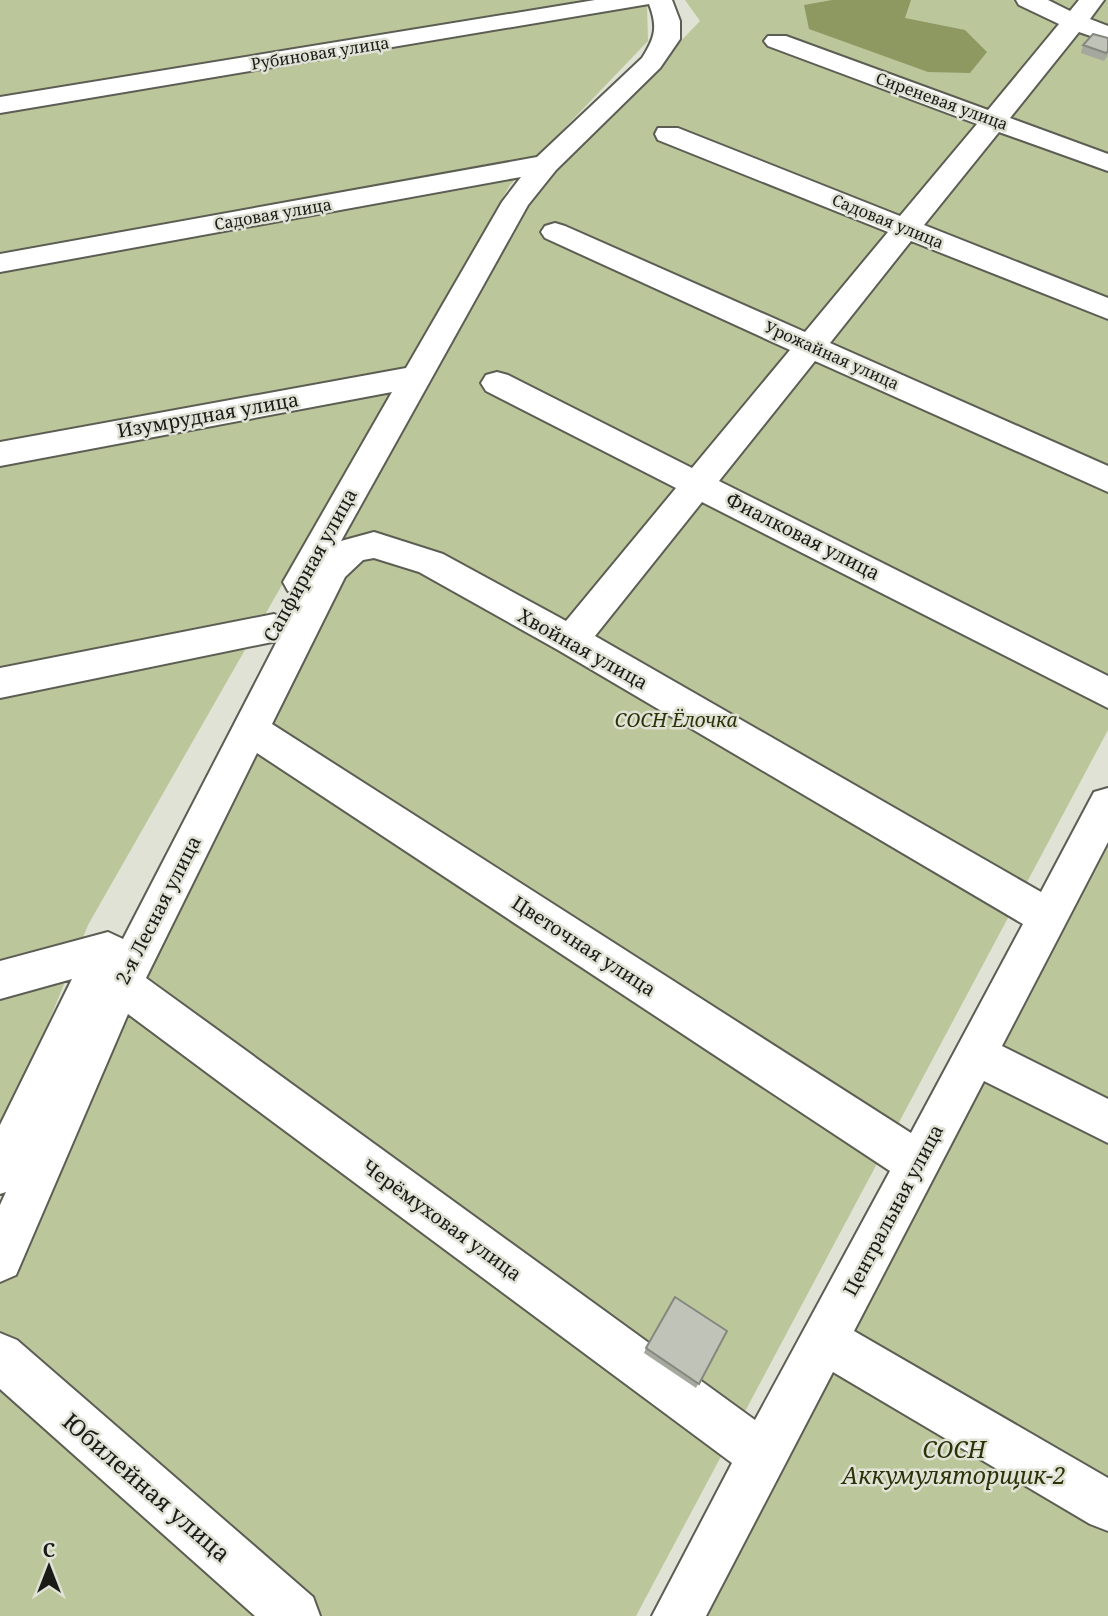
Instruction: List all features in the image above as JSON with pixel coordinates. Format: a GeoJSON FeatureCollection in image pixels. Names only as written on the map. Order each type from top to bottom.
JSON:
{"type":"FeatureCollection","features":[{"type":"Feature","properties":{"kind":"street","name":"Рубиновая улица"},"geometry":{"type":"LineString","coordinates":[[0,105],[640,0]]}},
{"type":"Feature","properties":{"kind":"street","name":"Сапфирная улица"},"geometry":{"type":"LineString","coordinates":[[0,1172],[114,968],[275,628],[416,377],[516,202],[546,164],[650,63],[667,39],[668,22],[660,0]]}},
{"type":"Feature","properties":{"kind":"street"},"geometry":{"type":"LineString","coordinates":[[1028,0],[1083,11],[1108,34]]}},
{"type":"Feature","properties":{"kind":"street"},"geometry":{"type":"LineString","coordinates":[[571,640],[1083,11]]}},
{"type":"Feature","properties":{"kind":"street","name":"Сиреневая улица"},"geometry":{"type":"LineString","coordinates":[[777,41],[1108,163]]}},
{"type":"Feature","properties":{"kind":"street","name":"Садовая улица"},"geometry":{"type":"LineString","coordinates":[[668,134],[1108,309]]}},
{"type":"Feature","properties":{"kind":"street","name":"Садовая улица"},"geometry":{"type":"LineString","coordinates":[[0,263],[546,164]]}},
{"type":"Feature","properties":{"kind":"street","name":"Урожайная улица"},"geometry":{"type":"LineString","coordinates":[[555,232],[1108,480]]}},
{"type":"Feature","properties":{"kind":"street","name":"Изумрудная улица"},"geometry":{"type":"LineString","coordinates":[[0,454],[416,377]]}},
{"type":"Feature","properties":{"kind":"street","name":"Фиалковая улица"},"geometry":{"type":"LineString","coordinates":[[497,383],[1108,693]]}},
{"type":"Feature","properties":{"kind":"street","name":"Хвойная улица"},"geometry":{"type":"LineString","coordinates":[[332,568],[352,550],[374,545],[430,563],[571,640],[1048,917]]}},
{"type":"Feature","properties":{"kind":"street","name":"2-я Лесная улица"},"geometry":{"type":"LineString","coordinates":[[0,1259],[99,1028],[114,968],[250,729],[332,568]]}},
{"type":"Feature","properties":{"kind":"street"},"geometry":{"type":"LineString","coordinates":[[0,683],[275,628]]}},
{"type":"Feature","properties":{"kind":"street","name":"Цветочная улица"},"geometry":{"type":"LineString","coordinates":[[250,729],[918,1163]]}},
{"type":"Feature","properties":{"kind":"street","name":"Центральная улица"},"geometry":{"type":"LineString","coordinates":[[678,1616],[1048,917],[1106,814]]}},
{"type":"Feature","properties":{"kind":"street"},"geometry":{"type":"LineString","coordinates":[[0,980],[114,968]]}},
{"type":"Feature","properties":{"kind":"street","name":"Черёмуховая улица"},"geometry":{"type":"LineString","coordinates":[[114,968],[763,1456]]}},
{"type":"Feature","properties":{"kind":"street"},"geometry":{"type":"LineString","coordinates":[[975,1055],[1108,1122]]}},
{"type":"Feature","properties":{"kind":"street"},"geometry":{"type":"LineString","coordinates":[[824,1340],[1108,1506]]}},
{"type":"Feature","properties":{"kind":"street","name":"Юбилейная улица"},"geometry":{"type":"LineString","coordinates":[[0,1357],[294,1616]]}},
{"type":"Feature","properties":{"kind":"green space"},"geometry":{"type":"Polygon","coordinates":[[[0,0],[643,0],[647,5],[648,41],[510,185],[88,925],[0,1142],[0,0]]]}},
{"type":"Feature","properties":{"kind":"green space","name":"СОСН Ёлочка"},"geometry":{"type":"Polygon","coordinates":[[[685,0],[1108,0],[1108,730],[636,1616],[0,1616],[0,1222],[339,533],[525,204],[700,21],[685,0]]]}},
{"type":"Feature","properties":{"kind":"green space","name":"СОСН Аккумуляторщик-2"},"geometry":{"type":"Polygon","coordinates":[[[1108,822],[1108,1616],[704,1616],[1108,822]]]}},
{"type":"Feature","properties":{"kind":"shaded area"},"geometry":{"type":"Polygon","coordinates":[[[832,0],[911,0],[905,18],[965,30],[987,52],[970,73],[928,72],[809,29],[804,5],[832,0]]]}},
{"type":"Feature","properties":{"kind":"building"},"geometry":{"type":"Polygon","coordinates":[[[1093,34],[1108,38],[1106,53],[1083,45],[1093,34]]]}},
{"type":"Feature","properties":{"kind":"building"},"geometry":{"type":"Polygon","coordinates":[[[675,1297],[727,1331],[699,1384],[646,1348],[675,1297]]]}}]}
